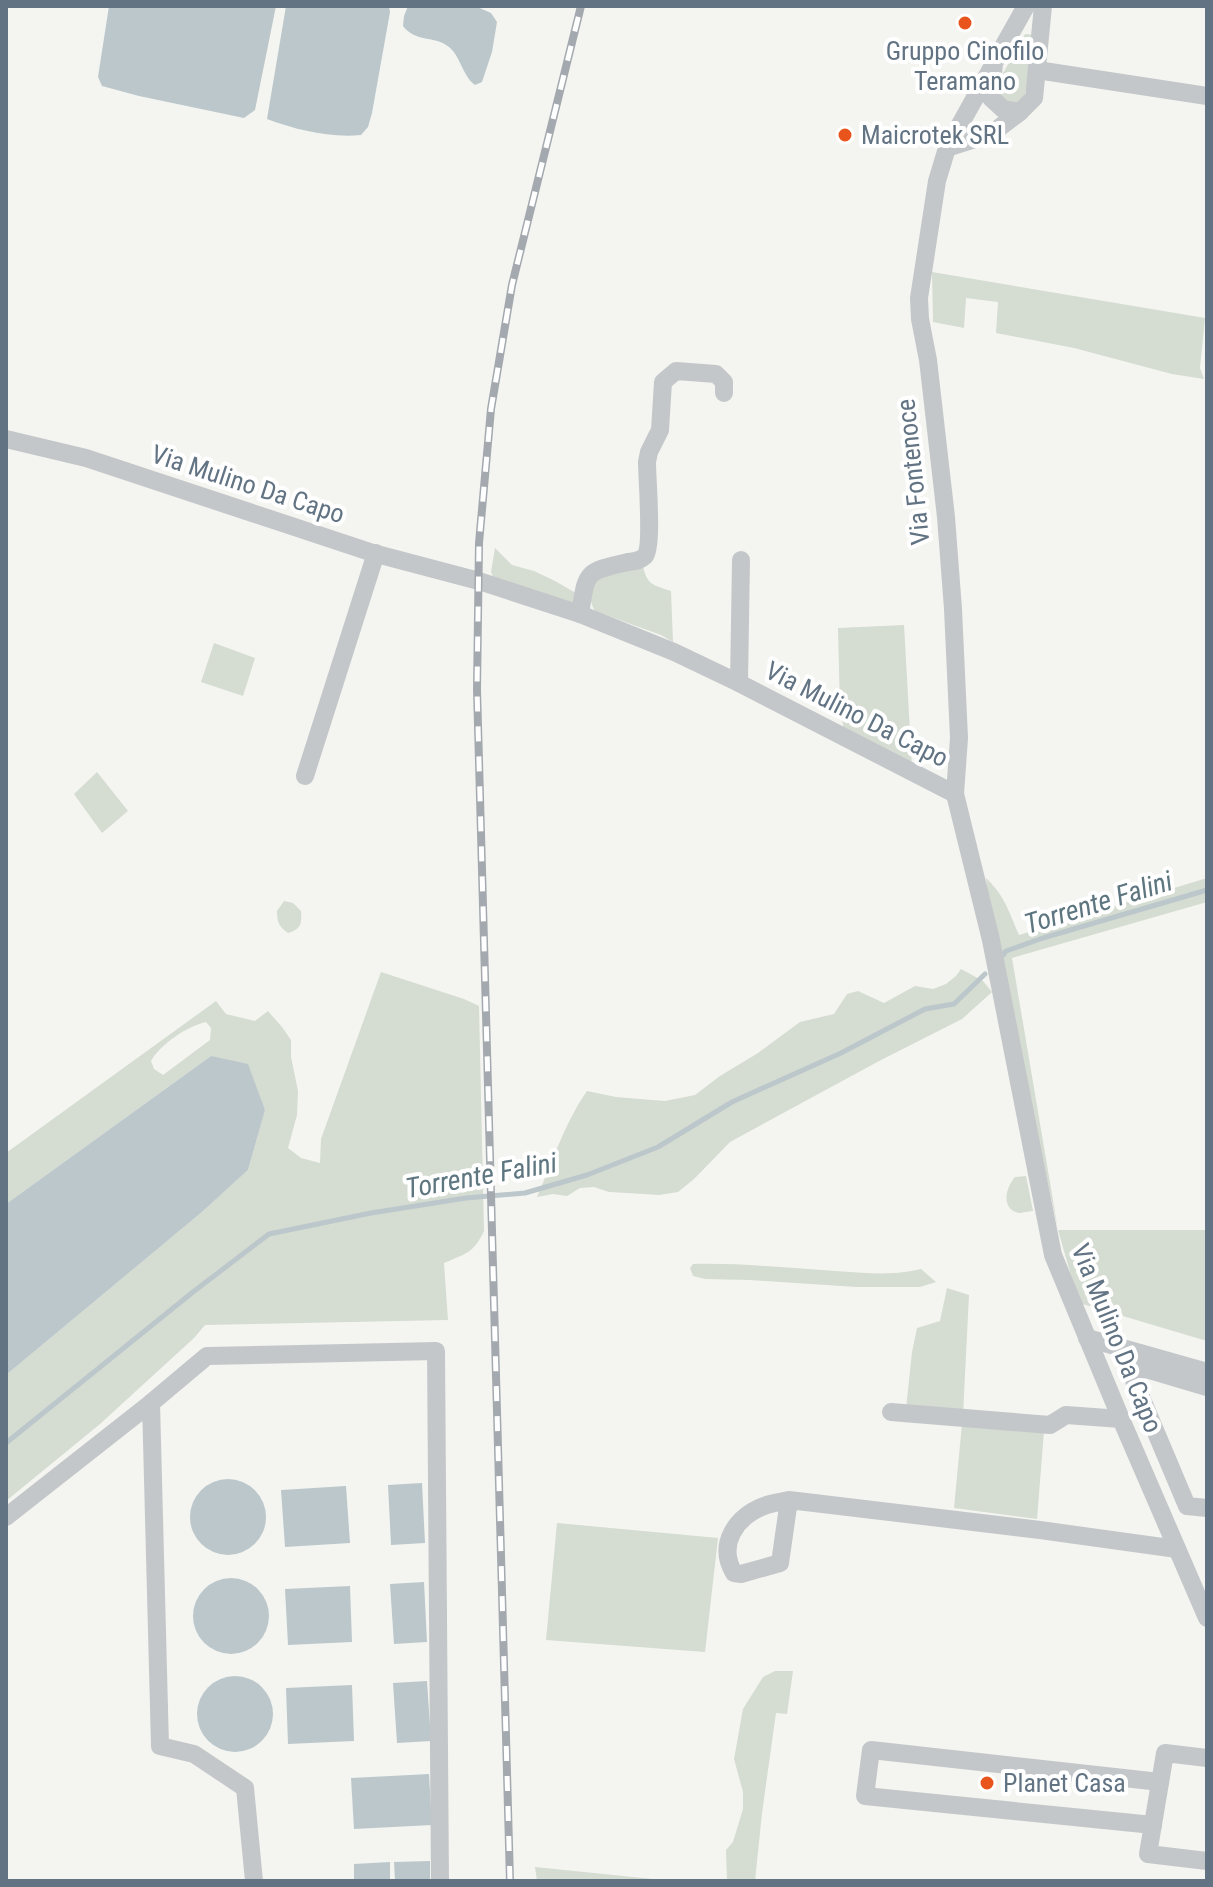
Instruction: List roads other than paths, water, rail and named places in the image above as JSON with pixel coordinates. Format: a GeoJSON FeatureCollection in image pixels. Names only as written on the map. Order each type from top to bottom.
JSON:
{"type":"FeatureCollection","features":[{"type":"Feature","properties":{"kind":"street","name":"Via Fontenoce"},"geometry":{"type":"LineString","coordinates":[[955,794],[959,738],[953,609],[946,517],[919,298],[937,181],[947,148],[1026,6]]}},
{"type":"Feature","properties":{"kind":"street"},"geometry":{"type":"LineString","coordinates":[[947,148],[991,134],[1034,98],[1043,6]]}},
{"type":"Feature","properties":{"kind":"street"},"geometry":{"type":"LineString","coordinates":[[994,63],[991,98],[1003,109],[1020,112]]}},
{"type":"Feature","properties":{"kind":"street"},"geometry":{"type":"LineString","coordinates":[[1037,70],[1207,96]]}},
{"type":"Feature","properties":{"kind":"street"},"geometry":{"type":"LineString","coordinates":[[580,614],[588,577],[597,569],[641,559],[646,554],[649,537],[647,462],[660,430],[663,382],[676,371],[716,374],[724,382],[724,393]]}},
{"type":"Feature","properties":{"kind":"street","name":"Via Mulino Da Capo"},"geometry":{"type":"LineString","coordinates":[[6,439],[86,458],[376,553],[479,581],[580,614],[674,652],[739,683],[955,794],[991,940],[1053,1255],[1207,1618]]}},
{"type":"Feature","properties":{"kind":"street"},"geometry":{"type":"LineString","coordinates":[[305,776],[376,553]]}},
{"type":"Feature","properties":{"kind":"street"},"geometry":{"type":"LineString","coordinates":[[739,683],[741,560]]}},
{"type":"Feature","properties":{"kind":"street"},"geometry":{"type":"LineString","coordinates":[[1087,1338],[1207,1372]]}},
{"type":"Feature","properties":{"kind":"street"},"geometry":{"type":"LineString","coordinates":[[1113,1345],[1133,1378],[1187,1506],[1207,1508]]}},
{"type":"Feature","properties":{"kind":"street"},"geometry":{"type":"LineString","coordinates":[[6,1517],[207,1356],[436,1351],[440,1881]]}},
{"type":"Feature","properties":{"kind":"street"},"geometry":{"type":"LineString","coordinates":[[1133,1378],[1143,1368],[1207,1387]]}},
{"type":"Feature","properties":{"kind":"street"},"geometry":{"type":"LineString","coordinates":[[151,1403],[160,1746],[194,1754],[245,1788],[254,1881]]}},
{"type":"Feature","properties":{"kind":"street"},"geometry":{"type":"LineString","coordinates":[[891,1412],[1050,1425],[1066,1415],[1121,1419]]}},
{"type":"Feature","properties":{"kind":"street"},"geometry":{"type":"LineString","coordinates":[[789,1500],[1177,1549]]}},
{"type":"Feature","properties":{"kind":"street"},"geometry":{"type":"LineString","coordinates":[[1153,1825],[865,1796],[871,1750],[1160,1782]]}},
{"type":"Feature","properties":{"kind":"street"},"geometry":{"type":"LineString","coordinates":[[1207,1758],[1165,1753],[1148,1854],[1207,1861]]}},
{"type":"Feature","properties":{"kind":"waterway","name":"Torrente Falini"},"geometry":{"type":"LineString","coordinates":[[1003,955],[1006,951],[1043,938],[1207,890]]}},
{"type":"Feature","properties":{"kind":"waterway","name":"Torrente Falini"},"geometry":{"type":"LineString","coordinates":[[6,1443],[269,1234],[371,1213],[466,1198],[525,1193],[587,1175],[658,1147],[732,1102],[841,1053],[925,1009],[954,1004],[985,974]]}},
{"type":"Feature","properties":{"kind":"railway"},"geometry":{"type":"LineString","coordinates":[[510,1881],[477,689],[479,543],[491,409],[512,285],[581,6]]}},
{"type":"Feature","properties":{"kind":"place","name":"Gruppo Cinofilo Teramano"},"geometry":{"type":"Point","coordinates":[965,23]}},
{"type":"Feature","properties":{"kind":"place","name":"Maicrotek SRL"},"geometry":{"type":"Point","coordinates":[845,135]}},
{"type":"Feature","properties":{"kind":"place","name":"Planet Casa"},"geometry":{"type":"Point","coordinates":[987,1783]}}]}
